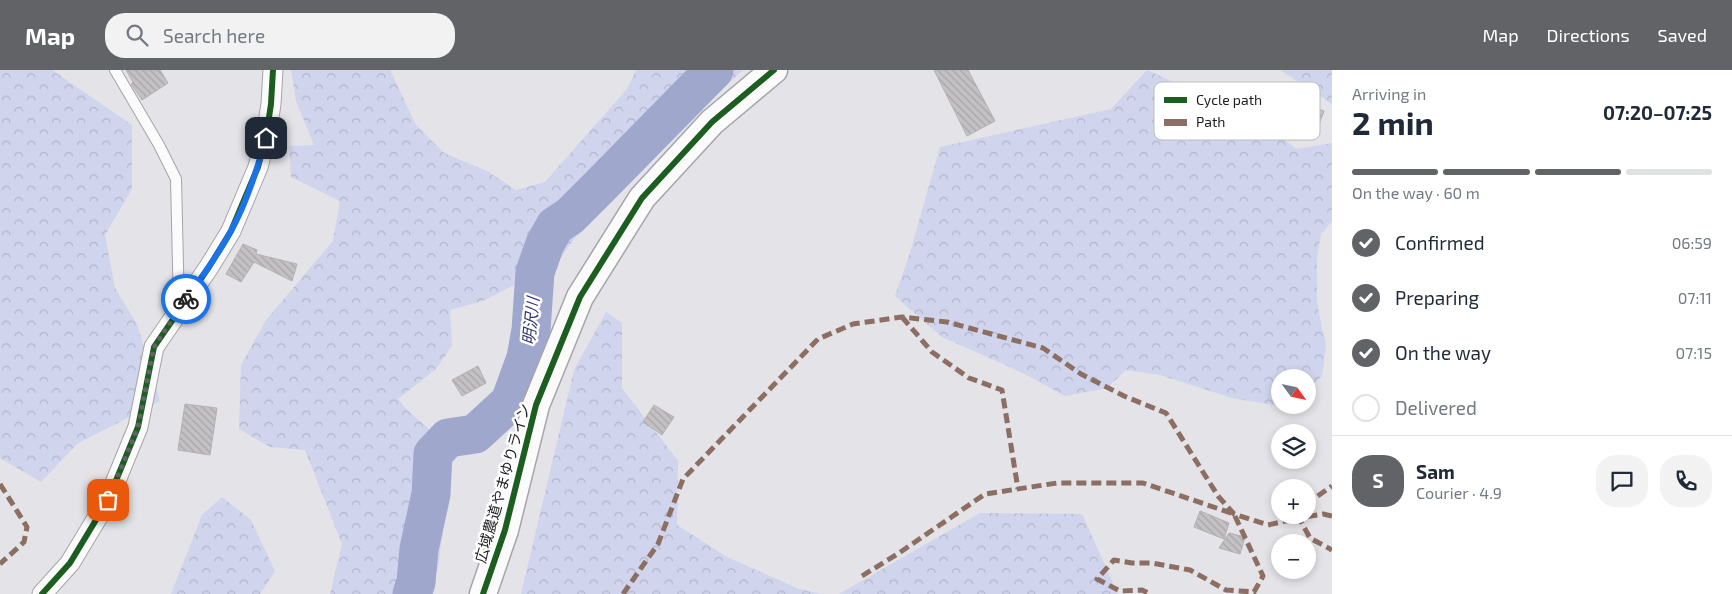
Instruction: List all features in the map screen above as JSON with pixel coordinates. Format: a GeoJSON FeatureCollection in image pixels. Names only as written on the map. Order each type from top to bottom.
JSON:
{"type":"FeatureCollection","features":[{"type":"Feature","properties":{"kind":"street"},"geometry":{"type":"LineString","coordinates":[[42,594],[70,563],[108,500],[138,427],[154,347],[209,267],[231,230],[248,193],[266,138],[273,70]]}},
{"type":"Feature","properties":{"kind":"street","name":"広域農道やまゆりライン"},"geometry":{"type":"LineString","coordinates":[[483,594],[505,530],[536,405],[580,297],[642,198],[712,122],[774,70]]}},
{"type":"Feature","properties":{"kind":"lane"},"geometry":{"type":"LineString","coordinates":[[115,70],[176,179],[179,309]]}},
{"type":"Feature","properties":{"kind":"green space"},"geometry":{"type":"Polygon","coordinates":[[[0,70],[52,70],[132,125],[132,189],[105,235],[115,288],[137,324],[160,401],[77,444],[41,482],[0,458],[0,70]]]}},
{"type":"Feature","properties":{"kind":"green space"},"geometry":{"type":"Polygon","coordinates":[[[291,70],[390,70],[416,125],[444,153],[487,171],[516,190],[545,182],[627,89],[636,70],[743,70],[600,203],[557,263],[483,301],[450,310],[452,346],[436,369],[398,399],[406,409],[429,429],[451,469],[438,568],[429,594],[330,594],[342,544],[305,450],[270,447],[239,429],[241,365],[266,320],[333,241],[340,201],[291,177],[289,146],[314,145],[296,101],[291,70]]]}},
{"type":"Feature","properties":{"kind":"green space"},"geometry":{"type":"Polygon","coordinates":[[[1147,70],[1173,82],[1154,82],[1154,140],[1285,140],[1296,149],[1332,143],[1332,221],[1321,234],[1317,258],[1317,303],[1326,346],[1322,376],[1316,382],[1316,369],[1271,369],[1271,404],[1232,398],[1160,375],[1126,370],[1107,388],[1065,396],[1023,373],[942,337],[895,296],[909,256],[940,147],[1111,109],[1147,70]]]}},
{"type":"Feature","properties":{"kind":"green space"},"geometry":{"type":"Polygon","coordinates":[[[1332,70],[1332,104],[1320,96],[1320,82],[1299,82],[1282,71],[1332,70]]]}},
{"type":"Feature","properties":{"kind":"green space"},"geometry":{"type":"Polygon","coordinates":[[[606,312],[622,323],[622,388],[678,461],[677,525],[727,557],[799,589],[821,594],[521,594],[574,370],[606,312]]]}},
{"type":"Feature","properties":{"kind":"green space"},"geometry":{"type":"Polygon","coordinates":[[[222,497],[251,520],[275,571],[260,594],[171,594],[202,515],[222,497]]]}},
{"type":"Feature","properties":{"kind":"green space"},"geometry":{"type":"Polygon","coordinates":[[[980,513],[1082,514],[1118,594],[839,594],[980,513]]]}},
{"type":"Feature","properties":{"kind":"building"},"geometry":{"type":"Polygon","coordinates":[[[126,70],[160,70],[168,83],[142,100],[131,84],[133,82],[126,70]]]}},
{"type":"Feature","properties":{"kind":"building"},"geometry":{"type":"Polygon","coordinates":[[[934,70],[968,70],[995,121],[967,136],[934,70]]]}},
{"type":"Feature","properties":{"kind":"building"},"geometry":{"type":"Polygon","coordinates":[[[1320,109],[1324,111],[1320,122],[1320,109]]]}},
{"type":"Feature","properties":{"kind":"building"},"geometry":{"type":"Polygon","coordinates":[[[243,244],[257,250],[256,254],[297,264],[292,281],[254,262],[241,282],[226,274],[243,244]]]}},
{"type":"Feature","properties":{"kind":"building"},"geometry":{"type":"Polygon","coordinates":[[[478,366],[486,383],[462,396],[452,380],[478,366]]]}},
{"type":"Feature","properties":{"kind":"building"},"geometry":{"type":"Polygon","coordinates":[[[185,404],[217,408],[210,455],[178,450],[185,404]]]}},
{"type":"Feature","properties":{"kind":"building"},"geometry":{"type":"Polygon","coordinates":[[[654,405],[674,417],[662,435],[643,422],[654,405]]]}},
{"type":"Feature","properties":{"kind":"building"},"geometry":{"type":"Polygon","coordinates":[[[1200,511],[1229,523],[1224,539],[1194,527],[1200,511]]]}},
{"type":"Feature","properties":{"kind":"building"},"geometry":{"type":"Polygon","coordinates":[[[1229,533],[1245,537],[1240,554],[1219,548],[1229,533]]]}},
{"type":"Feature","properties":{"kind":"waterway","name":"明沢川"},"geometry":{"type":"LineString","coordinates":[[412,594],[416,582],[419,549],[431,494],[433,454],[448,438],[475,434],[510,402],[526,358],[531,330],[535,272],[545,244],[555,226],[570,216],[714,70]]}},
{"type":"Feature","properties":{"kind":"marked path"},"geometry":{"type":"LineString","coordinates":[[902,317],[932,352],[969,378],[1002,390],[1018,489]]}},
{"type":"Feature","properties":{"kind":"marked path"},"geometry":{"type":"LineString","coordinates":[[623,594],[658,544],[683,479],[818,339],[853,324],[902,317],[947,322],[1043,348],[1081,374],[1124,396],[1166,413],[1218,496],[1234,514],[1268,525],[1272,524]]}},
{"type":"Feature","properties":{"kind":"marked path"},"geometry":{"type":"LineString","coordinates":[[862,576],[985,494],[1057,483],[1143,483],[1234,514],[1263,576],[1254,592],[1226,590],[1190,570],[1152,563],[1132,563],[1114,560],[1097,579],[1120,591],[1142,590],[1150,594]]}},
{"type":"Feature","properties":{"kind":"marked path"},"geometry":{"type":"LineString","coordinates":[[0,484],[27,527],[24,542],[0,564]]}},
{"type":"Feature","properties":{"kind":"marked path"},"geometry":{"type":"LineString","coordinates":[[1316,497],[1332,486]]}},
{"type":"Feature","properties":{"kind":"marked path"},"geometry":{"type":"LineString","coordinates":[[1332,516],[1323,514],[1299,518],[1310,538],[1332,550]]}},
{"type":"Feature","properties":{"kind":"cycle path"},"geometry":{"type":"LineString","coordinates":[[42,594],[70,563],[108,500],[138,427],[154,347],[209,267],[231,231],[258,167],[266,137],[271,104],[273,70]]}},
{"type":"Feature","properties":{"kind":"cycle path"},"geometry":{"type":"LineString","coordinates":[[483,594],[505,530],[536,405],[580,297],[642,198],[712,122],[774,70]]}},
{"type":"Feature","properties":{"kind":"way so far"},"geometry":{"type":"LineString","coordinates":[[108,500],[138,427],[154,347],[186,299]]}},
{"type":"Feature","properties":{"kind":"route"},"geometry":{"type":"LineString","coordinates":[[186,299],[209,267],[231,230],[248,193],[266,138]]}}]}
